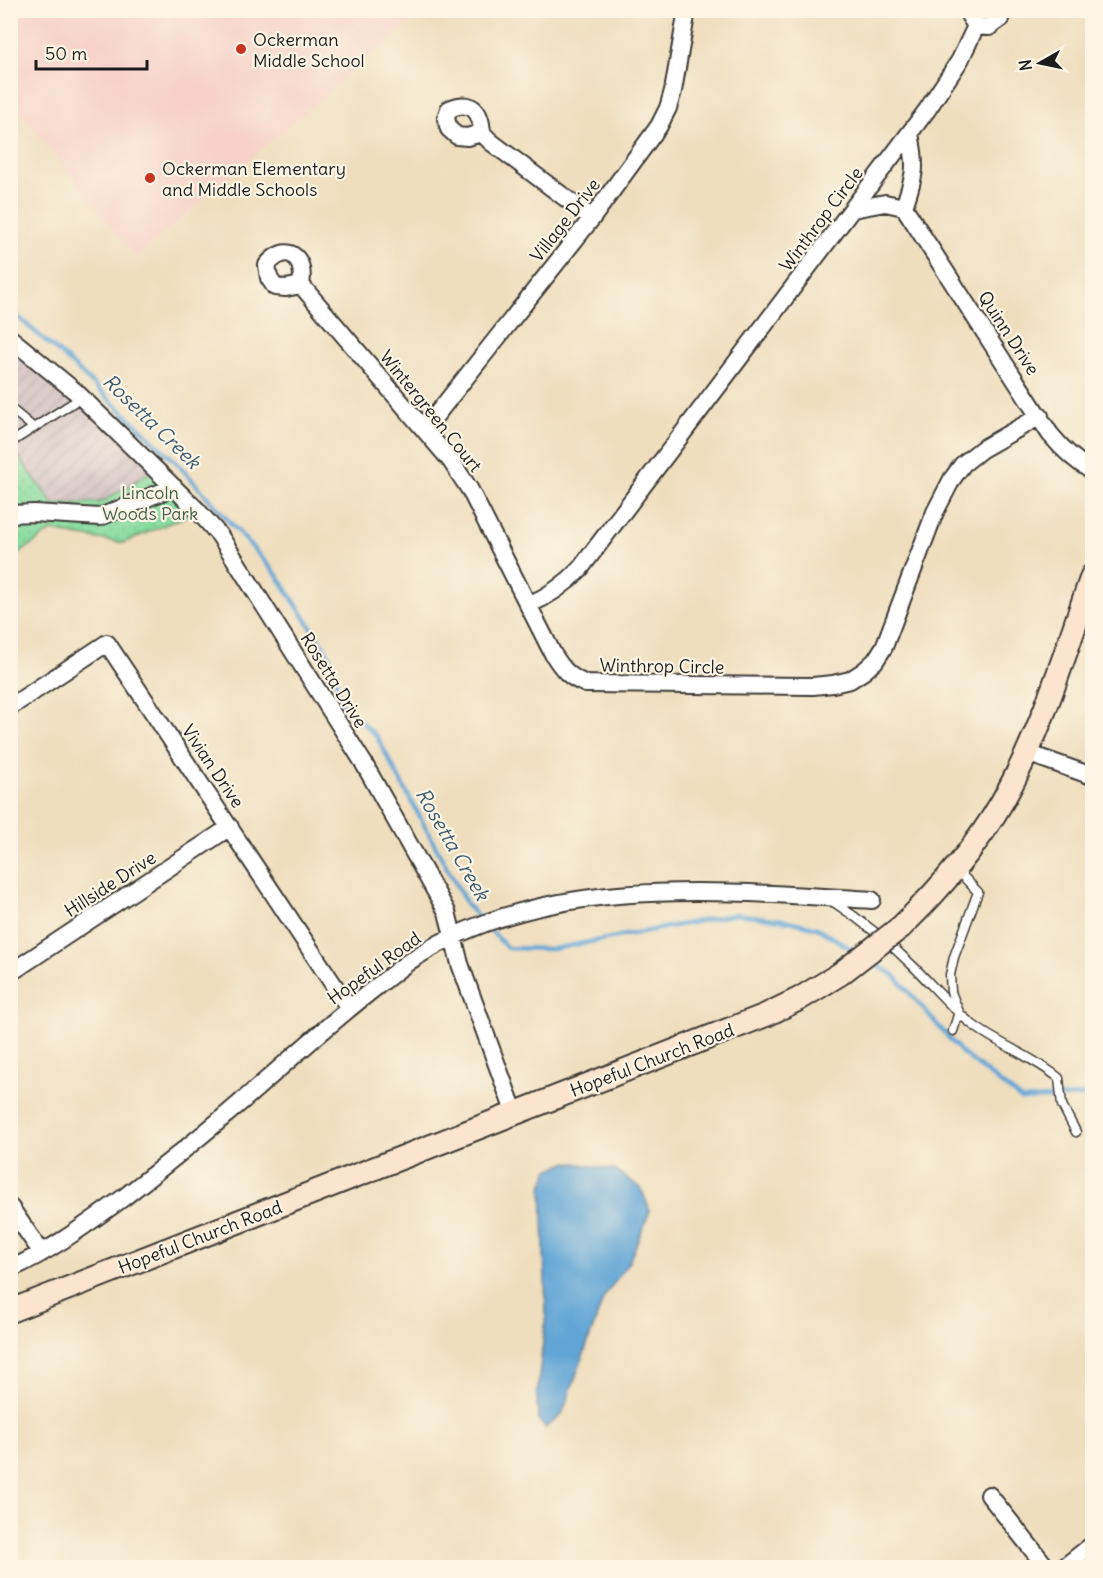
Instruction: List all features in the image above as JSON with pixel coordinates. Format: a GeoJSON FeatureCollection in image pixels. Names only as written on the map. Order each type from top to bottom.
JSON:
{"type":"FeatureCollection","features":[{"type":"Feature","properties":{"kind":"main road","name":"Hopeful Church Road"},"geometry":{"type":"LineString","coordinates":[[10,1311],[766,1015],[799,999],[840,974],[902,927],[927,902],[956,869],[993,817],[1027,753],[1092,576]]}},
{"type":"Feature","properties":{"kind":"street","name":"Village Drive"},"geometry":{"type":"LineString","coordinates":[[425,429],[592,218],[647,144],[668,108],[687,10]]}},
{"type":"Feature","properties":{"kind":"street"},"geometry":{"type":"LineString","coordinates":[[968,10],[976,26],[989,27],[999,19],[999,10]]}},
{"type":"Feature","properties":{"kind":"street","name":"Winthrop Circle"},"geometry":{"type":"LineString","coordinates":[[976,26],[948,80],[884,170],[580,569],[565,585],[551,595],[528,605],[561,667],[572,678],[586,684],[813,686],[850,680],[875,661],[884,647],[935,512],[952,479],[963,464],[982,449],[1040,416]]}},
{"type":"Feature","properties":{"kind":"street"},"geometry":{"type":"LineString","coordinates":[[482,133],[592,218]]}},
{"type":"Feature","properties":{"kind":"street"},"geometry":{"type":"LineString","coordinates":[[853,209],[885,203],[904,207],[914,178],[915,159],[910,134]]}},
{"type":"Feature","properties":{"kind":"street","name":"Quinn Drive"},"geometry":{"type":"LineString","coordinates":[[904,207],[1062,449],[1092,471]]}},
{"type":"Feature","properties":{"kind":"street","name":"Wintergreen Court"},"geometry":{"type":"LineString","coordinates":[[301,285],[451,461],[470,490],[528,605]]}},
{"type":"Feature","properties":{"kind":"street","name":"Rosetta Drive"},"geometry":{"type":"LineString","coordinates":[[10,339],[82,397],[220,536],[363,762],[447,912],[455,936],[460,964],[515,1114]]}},
{"type":"Feature","properties":{"kind":"street"},"geometry":{"type":"LineString","coordinates":[[10,514],[100,517],[174,488]]}},
{"type":"Feature","properties":{"kind":"street","name":"Vivian Drive"},"geometry":{"type":"LineString","coordinates":[[10,707],[107,643],[349,1008]]}},
{"type":"Feature","properties":{"kind":"street"},"geometry":{"type":"LineString","coordinates":[[1027,753],[1092,776]]}},
{"type":"Feature","properties":{"kind":"street","name":"Hillside Drive"},"geometry":{"type":"LineString","coordinates":[[10,973],[230,827]]}},
{"type":"Feature","properties":{"kind":"street","name":"Hopeful Road"},"geometry":{"type":"LineString","coordinates":[[10,1269],[79,1231],[218,1122],[349,1008],[416,957],[455,936],[529,909],[603,897],[703,891],[872,900]]}},
{"type":"Feature","properties":{"kind":"street"},"geometry":{"type":"LineString","coordinates":[[10,1207],[42,1253]]}},
{"type":"Feature","properties":{"kind":"street"},"geometry":{"type":"LineString","coordinates":[[989,1495],[1047,1568]]}},
{"type":"Feature","properties":{"kind":"street"},"geometry":{"type":"LineString","coordinates":[[1063,1568],[1092,1545]]}},
{"type":"Feature","properties":{"kind":"lane"},"geometry":{"type":"LineString","coordinates":[[10,443],[82,397]]}},
{"type":"Feature","properties":{"kind":"lane"},"geometry":{"type":"LineString","coordinates":[[10,408],[34,428]]}},
{"type":"Feature","properties":{"kind":"lane"},"geometry":{"type":"LineString","coordinates":[[952,1031],[959,1012],[951,992],[950,975],[954,957],[978,892],[956,869]]}},
{"type":"Feature","properties":{"kind":"lane"},"geometry":{"type":"LineString","coordinates":[[827,897],[865,922],[913,966],[943,999],[974,1026],[1044,1066],[1059,1078],[1062,1105],[1076,1132]]}},
{"type":"Feature","properties":{"kind":"shaded area","name":"Ockerman Elementary and Middle Schools"},"geometry":{"type":"Polygon","coordinates":[[[11,10],[422,11],[136,257],[11,100],[11,10]]]}},
{"type":"Feature","properties":{"kind":"shaded area"},"geometry":{"type":"Polygon","coordinates":[[[11,338],[155,469],[102,502],[53,504],[19,458],[11,462],[11,338]]]}},
{"type":"Feature","properties":{"kind":"green space","name":"Lincoln Woods Park"},"geometry":{"type":"Polygon","coordinates":[[[19,457],[53,504],[102,502],[155,469],[198,511],[123,543],[51,531],[11,559],[11,462],[19,457]]]}},
{"type":"Feature","properties":{"kind":"water"},"geometry":{"type":"Polygon","coordinates":[[[568,1162],[615,1170],[641,1188],[650,1211],[629,1262],[604,1297],[562,1415],[545,1428],[538,1419],[537,1395],[546,1314],[542,1187],[548,1170],[568,1162]]]}},
{"type":"Feature","properties":{"kind":"waterway","name":"Rosetta Creek"},"geometry":{"type":"LineString","coordinates":[[10,310],[63,356],[177,463],[277,575],[329,655],[341,702],[377,737],[467,905],[482,921]]}},
{"type":"Feature","properties":{"kind":"waterway","name":"Rosetta Creek"},"geometry":{"type":"LineString","coordinates":[[488,927],[507,948],[553,949],[737,914],[789,921],[817,928],[858,953]]}},
{"type":"Feature","properties":{"kind":"waterway","name":"Rosetta Creek"},"geometry":{"type":"LineString","coordinates":[[870,961],[894,975],[962,1053],[1022,1100],[1092,1095]]}},
{"type":"Feature","properties":{"kind":"place","name":"Ockerman Middle School"},"geometry":{"type":"Point","coordinates":[241,49]}},
{"type":"Feature","properties":{"kind":"place","name":"Ockerman Elementary and Middle Schools"},"geometry":{"type":"Point","coordinates":[150,178]}}]}
